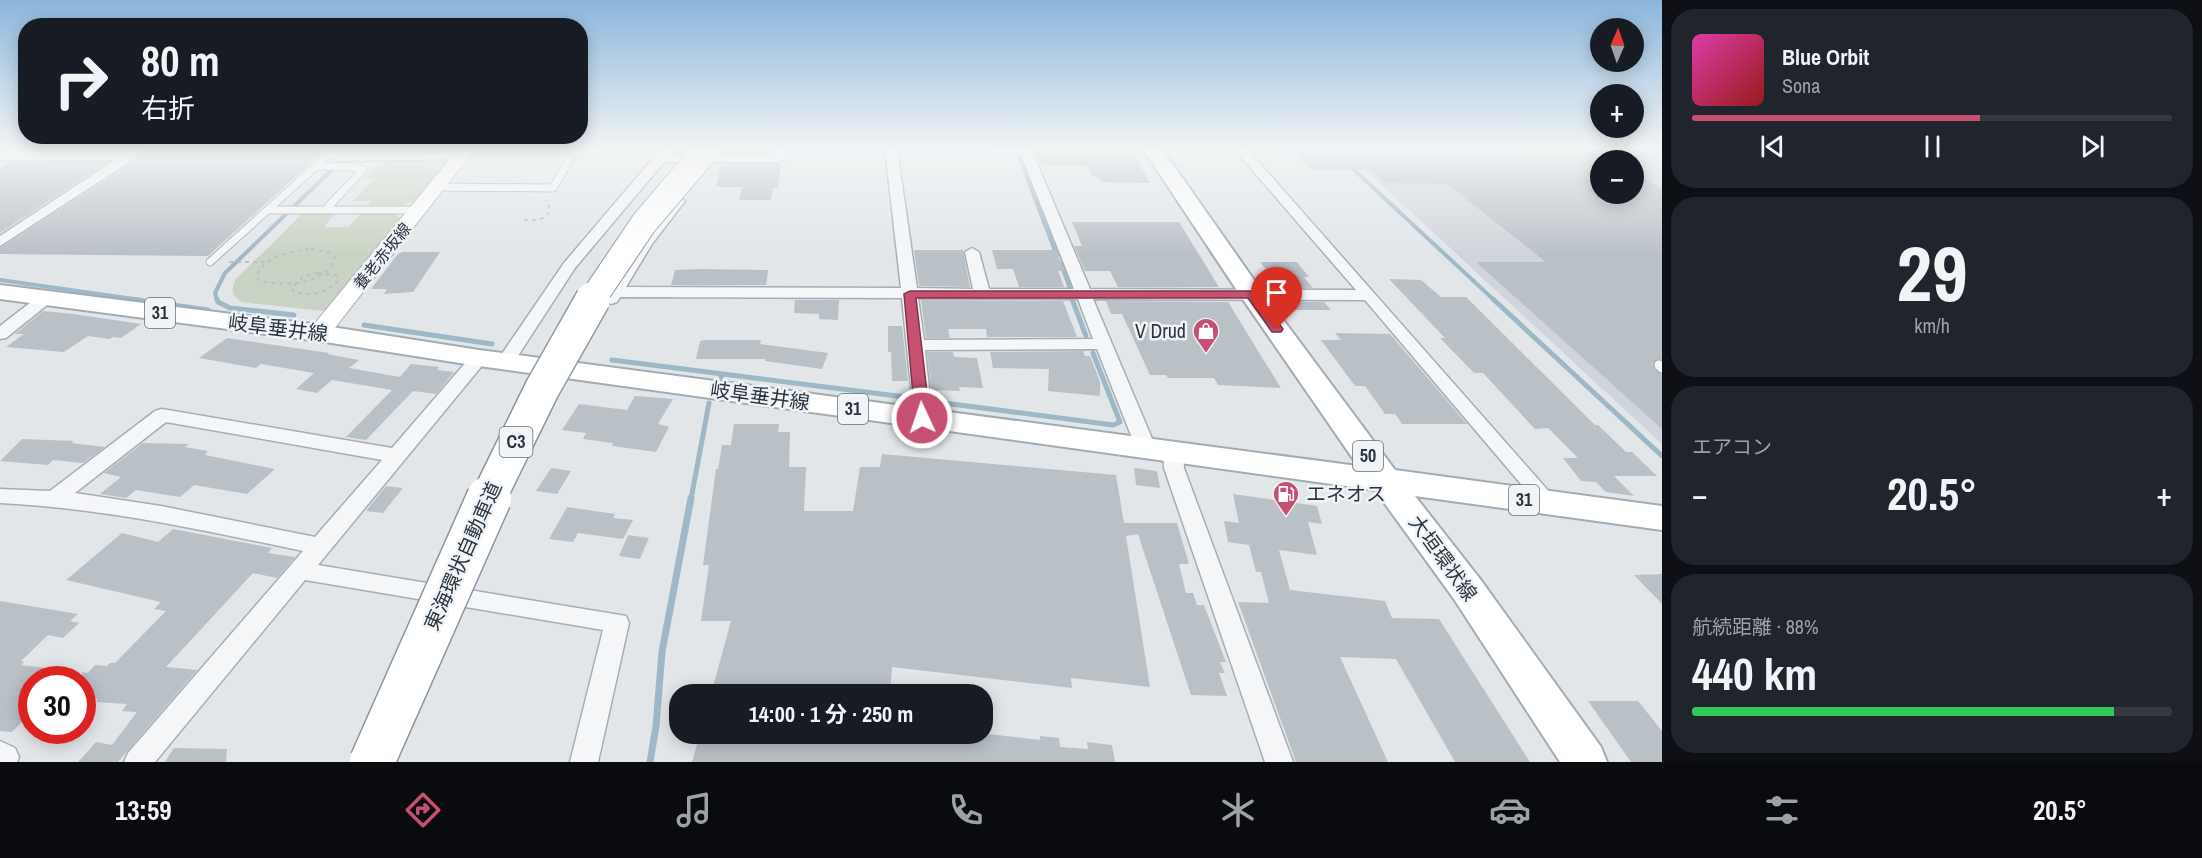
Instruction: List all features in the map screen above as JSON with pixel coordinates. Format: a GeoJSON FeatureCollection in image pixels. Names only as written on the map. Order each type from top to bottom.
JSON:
{"type":"FeatureCollection","features":[{"type":"Feature","properties":{"kind":"highway","name":"東海環状自動車道"},"geometry":{"type":"LineString","coordinates":[[372,762],[456,567],[517,439],[568,340],[613,268],[654,211],[681,185]]}},
{"type":"Feature","properties":{"kind":"main road","name":"養老赤坂線"},"geometry":{"type":"LineString","coordinates":[[320,333],[439,185]]}},
{"type":"Feature","properties":{"kind":"main road","name":"大垣環状線"},"geometry":{"type":"LineString","coordinates":[[1176,185],[1386,482],[1467,589],[1585,762]]}},
{"type":"Feature","properties":{"kind":"main road","name":"岐阜垂井線"},"geometry":{"type":"LineString","coordinates":[[0,292],[320,333],[492,359],[577,360],[922,418],[1662,518]]}},
{"type":"Feature","properties":{"kind":"street"},"geometry":{"type":"LineString","coordinates":[[0,242],[86,185]]}},
{"type":"Feature","properties":{"kind":"street"},"geometry":{"type":"LineString","coordinates":[[138,762],[398,456],[492,359],[638,185]]}},
{"type":"Feature","properties":{"kind":"street"},"geometry":{"type":"LineString","coordinates":[[603,312],[614,292],[690,185]]}},
{"type":"Feature","properties":{"kind":"street"},"geometry":{"type":"LineString","coordinates":[[896,185],[916,345],[922,418]]}},
{"type":"Feature","properties":{"kind":"street"},"geometry":{"type":"LineString","coordinates":[[1040,185],[1103,344],[1159,450],[1174,468],[1279,762]]}},
{"type":"Feature","properties":{"kind":"street"},"geometry":{"type":"LineString","coordinates":[[1271,185],[1549,504]]}},
{"type":"Feature","properties":{"kind":"street"},"geometry":{"type":"LineString","coordinates":[[972,252],[982,294]]}},
{"type":"Feature","properties":{"kind":"street"},"geometry":{"type":"LineString","coordinates":[[614,292],[1369,295]]}},
{"type":"Feature","properties":{"kind":"street"},"geometry":{"type":"LineString","coordinates":[[0,334],[46,298]]}},
{"type":"Feature","properties":{"kind":"street"},"geometry":{"type":"LineString","coordinates":[[916,345],[1103,344]]}},
{"type":"Feature","properties":{"kind":"street"},"geometry":{"type":"LineString","coordinates":[[56,498],[162,415],[398,456]]}},
{"type":"Feature","properties":{"kind":"street"},"geometry":{"type":"LineString","coordinates":[[0,496],[56,498],[121,507],[321,546]]}},
{"type":"Feature","properties":{"kind":"street"},"geometry":{"type":"LineString","coordinates":[[301,571],[617,623],[584,762]]}},
{"type":"Feature","properties":{"kind":"street"},"geometry":{"type":"LineString","coordinates":[[0,754],[5,757],[1,762]]}},
{"type":"Feature","properties":{"kind":"lane"},"geometry":{"type":"LineString","coordinates":[[210,262],[296,185]]}},
{"type":"Feature","properties":{"kind":"lane"},"geometry":{"type":"LineString","coordinates":[[326,210],[350,185]]}},
{"type":"Feature","properties":{"kind":"lane"},"geometry":{"type":"LineString","coordinates":[[437,187],[553,188],[555,185]]}},
{"type":"Feature","properties":{"kind":"lane"},"geometry":{"type":"LineString","coordinates":[[268,210],[419,210]]}},
{"type":"Feature","properties":{"kind":"path"},"geometry":{"type":"LineString","coordinates":[[524,220],[535,221],[548,215],[550,211],[546,202],[553,188]]}},
{"type":"Feature","properties":{"kind":"path"},"geometry":{"type":"LineString","coordinates":[[229,262],[266,262],[299,250],[322,249],[335,255],[336,260],[326,273]]}},
{"type":"Feature","properties":{"kind":"path"},"geometry":{"type":"LineString","coordinates":[[266,262],[256,274],[259,280],[276,285],[293,284],[310,274],[336,275],[338,281],[324,291],[301,294],[292,291],[293,284]]}},
{"type":"Feature","properties":{"kind":"shaded area"},"geometry":{"type":"Polygon","coordinates":[[[1381,185],[1590,185],[1590,204],[1644,204],[1644,185],[1662,185],[1662,444],[1381,185]]]}},
{"type":"Feature","properties":{"kind":"green space"},"geometry":{"type":"Polygon","coordinates":[[[369,185],[429,185],[415,201],[403,205],[368,205],[371,201],[353,201],[369,185]]]}},
{"type":"Feature","properties":{"kind":"green space"},"geometry":{"type":"Polygon","coordinates":[[[302,214],[335,214],[324,227],[348,227],[360,214],[394,214],[400,218],[324,311],[241,302],[233,292],[236,279],[302,214]]]}},
{"type":"Feature","properties":{"kind":"building"},"geometry":{"type":"Polygon","coordinates":[[[0,185],[74,185],[0,233],[0,185]]]}},
{"type":"Feature","properties":{"kind":"building"},"geometry":{"type":"Polygon","coordinates":[[[98,185],[287,185],[208,256],[0,254],[0,248],[98,185]]]}},
{"type":"Feature","properties":{"kind":"building"},"geometry":{"type":"Polygon","coordinates":[[[716,185],[778,185],[778,188],[773,188],[771,200],[739,200],[742,187],[716,187],[716,185]]]}},
{"type":"Feature","properties":{"kind":"building"},"geometry":{"type":"Polygon","coordinates":[[[1448,185],[1590,185],[1590,204],[1644,204],[1644,185],[1655,185],[1662,189],[1662,359],[1657,359],[1652,364],[1654,370],[1662,375],[1662,429],[1476,262],[1546,262],[1448,185]]]}},
{"type":"Feature","properties":{"kind":"building"},"geometry":{"type":"Polygon","coordinates":[[[1072,222],[1179,222],[1219,287],[1118,287],[1110,271],[1085,271],[1074,246],[1082,246],[1072,222]]]}},
{"type":"Feature","properties":{"kind":"building"},"geometry":{"type":"Polygon","coordinates":[[[914,250],[963,250],[970,287],[919,286],[914,250]]]}},
{"type":"Feature","properties":{"kind":"building"},"geometry":{"type":"Polygon","coordinates":[[[992,250],[1056,250],[1065,271],[1058,271],[1064,287],[1019,287],[1013,269],[997,269],[992,250]]]}},
{"type":"Feature","properties":{"kind":"building"},"geometry":{"type":"Polygon","coordinates":[[[440,252],[413,292],[384,294],[387,289],[371,289],[398,254],[440,252]]]}},
{"type":"Feature","properties":{"kind":"building"},"geometry":{"type":"Polygon","coordinates":[[[1260,262],[1297,262],[1309,277],[1304,277],[1313,288],[1279,287],[1260,262]]]}},
{"type":"Feature","properties":{"kind":"building"},"geometry":{"type":"Polygon","coordinates":[[[675,270],[768,270],[766,285],[671,285],[675,270]]]}},
{"type":"Feature","properties":{"kind":"building"},"geometry":{"type":"Polygon","coordinates":[[[1389,279],[1421,280],[1441,297],[1466,297],[1595,425],[1598,425],[1626,452],[1632,452],[1657,476],[1614,476],[1634,496],[1606,492],[1596,482],[1581,481],[1563,458],[1578,458],[1548,428],[1535,429],[1483,373],[1474,373],[1440,338],[1445,338],[1389,279]]]}},
{"type":"Feature","properties":{"kind":"building"},"geometry":{"type":"Polygon","coordinates":[[[795,300],[839,300],[838,320],[819,319],[819,314],[794,313],[795,300]]]}},
{"type":"Feature","properties":{"kind":"building"},"geometry":{"type":"Polygon","coordinates":[[[921,300],[1063,301],[1077,337],[987,337],[986,329],[948,329],[950,338],[926,338],[921,300]]]}},
{"type":"Feature","properties":{"kind":"building"},"geometry":{"type":"Polygon","coordinates":[[[1106,301],[1228,302],[1281,388],[1218,385],[1214,378],[1168,378],[1166,375],[1150,375],[1122,314],[1111,314],[1106,301]]]}},
{"type":"Feature","properties":{"kind":"building"},"geometry":{"type":"Polygon","coordinates":[[[1290,302],[1324,302],[1331,310],[1296,310],[1290,302]]]}},
{"type":"Feature","properties":{"kind":"building"},"geometry":{"type":"Polygon","coordinates":[[[43,311],[141,324],[121,338],[88,336],[64,352],[6,347],[24,334],[15,334],[43,311]]]}},
{"type":"Feature","properties":{"kind":"building"},"geometry":{"type":"Polygon","coordinates":[[[888,326],[902,326],[908,381],[892,381],[891,352],[888,352],[888,326]]]}},
{"type":"Feature","properties":{"kind":"building"},"geometry":{"type":"Polygon","coordinates":[[[1335,333],[1390,334],[1467,424],[1402,424],[1395,414],[1385,414],[1365,386],[1355,386],[1321,340],[1341,340],[1335,333]]]}},
{"type":"Feature","properties":{"kind":"building"},"geometry":{"type":"Polygon","coordinates":[[[227,338],[329,353],[327,354],[359,360],[349,368],[400,377],[411,364],[439,367],[437,370],[454,372],[436,394],[413,391],[366,440],[346,437],[392,390],[332,380],[317,393],[296,389],[314,373],[261,364],[256,368],[199,358],[227,338]]]}},
{"type":"Feature","properties":{"kind":"building"},"geometry":{"type":"Polygon","coordinates":[[[761,340],[760,344],[828,353],[822,369],[765,361],[765,359],[696,359],[700,341],[761,340]]]}},
{"type":"Feature","properties":{"kind":"building"},"geometry":{"type":"Polygon","coordinates":[[[1083,351],[1085,356],[1090,356],[1100,382],[1100,396],[1048,391],[1049,369],[993,368],[990,352],[1083,351]]]}},
{"type":"Feature","properties":{"kind":"building"},"geometry":{"type":"Polygon","coordinates":[[[927,352],[953,352],[954,357],[977,358],[983,388],[959,387],[960,391],[931,390],[927,352]]]}},
{"type":"Feature","properties":{"kind":"building"},"geometry":{"type":"Polygon","coordinates":[[[635,396],[673,399],[658,424],[669,427],[656,452],[612,446],[613,443],[583,439],[586,433],[562,430],[579,404],[627,410],[635,396]]]}},
{"type":"Feature","properties":{"kind":"building"},"geometry":{"type":"Polygon","coordinates":[[[734,424],[779,424],[778,432],[790,432],[789,467],[806,467],[804,511],[853,511],[860,467],[880,467],[882,454],[1116,475],[1124,523],[1177,523],[1189,564],[1179,564],[1186,593],[1193,593],[1197,605],[1204,605],[1226,662],[1220,662],[1225,673],[1219,673],[1227,696],[1191,695],[1138,534],[1126,536],[1150,687],[1071,678],[1072,688],[892,667],[891,684],[714,684],[731,621],[701,621],[709,565],[703,565],[716,469],[718,469],[722,445],[731,445],[734,424]]]}},
{"type":"Feature","properties":{"kind":"building"},"geometry":{"type":"Polygon","coordinates":[[[22,439],[74,441],[71,443],[105,447],[83,463],[53,460],[48,465],[0,461],[22,439]]]}},
{"type":"Feature","properties":{"kind":"building"},"geometry":{"type":"Polygon","coordinates":[[[143,443],[189,444],[185,447],[208,451],[205,455],[275,469],[247,494],[194,485],[180,497],[136,490],[126,498],[100,494],[121,477],[104,473],[143,443]]]}},
{"type":"Feature","properties":{"kind":"building"},"geometry":{"type":"Polygon","coordinates":[[[551,468],[571,471],[557,494],[536,491],[551,468]]]}},
{"type":"Feature","properties":{"kind":"building"},"geometry":{"type":"Polygon","coordinates":[[[1134,468],[1157,471],[1160,488],[1136,485],[1134,468]]]}},
{"type":"Feature","properties":{"kind":"building"},"geometry":{"type":"Polygon","coordinates":[[[386,486],[403,488],[383,513],[366,511],[386,486]]]}},
{"type":"Feature","properties":{"kind":"building"},"geometry":{"type":"Polygon","coordinates":[[[1233,494],[1317,506],[1322,524],[1308,522],[1317,555],[1279,550],[1290,590],[1385,601],[1392,618],[1439,619],[1530,762],[1455,762],[1396,659],[1340,657],[1388,762],[1296,762],[1238,602],[1269,603],[1261,572],[1256,572],[1249,545],[1228,542],[1224,521],[1239,523],[1233,494]]]}},
{"type":"Feature","properties":{"kind":"building"},"geometry":{"type":"Polygon","coordinates":[[[567,507],[615,514],[613,518],[633,520],[623,539],[578,533],[573,542],[549,539],[567,507]]]}},
{"type":"Feature","properties":{"kind":"building"},"geometry":{"type":"Polygon","coordinates":[[[173,529],[272,548],[268,553],[295,557],[277,578],[253,573],[166,667],[197,670],[118,762],[78,762],[96,742],[112,745],[137,712],[122,711],[127,704],[96,702],[98,699],[96,699],[96,666],[94,666],[95,665],[107,666],[115,663],[166,611],[154,609],[161,602],[66,580],[122,533],[158,542],[173,529]]]}},
{"type":"Feature","properties":{"kind":"building"},"geometry":{"type":"Polygon","coordinates":[[[628,535],[649,538],[640,559],[619,556],[628,535]]]}},
{"type":"Feature","properties":{"kind":"building"},"geometry":{"type":"Polygon","coordinates":[[[1662,574],[1662,604],[1634,575],[1662,574]]]}},
{"type":"Feature","properties":{"kind":"building"},"geometry":{"type":"Polygon","coordinates":[[[0,601],[78,614],[70,621],[79,623],[63,638],[48,635],[21,661],[24,662],[21,665],[29,666],[18,666],[18,726],[12,732],[0,731],[0,601]]]}},
{"type":"Feature","properties":{"kind":"building"},"geometry":{"type":"Polygon","coordinates":[[[1588,701],[1638,701],[1662,731],[1662,762],[1631,762],[1588,701]]]}},
{"type":"Feature","properties":{"kind":"building"},"geometry":{"type":"Polygon","coordinates":[[[993,734],[1040,740],[1040,736],[1059,738],[1060,747],[1088,749],[1087,742],[1112,745],[1115,762],[692,762],[697,744],[993,744],[993,734]]]}},
{"type":"Feature","properties":{"kind":"building"},"geometry":{"type":"Polygon","coordinates":[[[174,748],[227,749],[226,762],[165,762],[174,748]]]}},
{"type":"Feature","properties":{"kind":"waterway"},"geometry":{"type":"LineString","coordinates":[[217,300],[215,293],[225,273],[317,185]]}},
{"type":"Feature","properties":{"kind":"waterway"},"geometry":{"type":"LineString","coordinates":[[1030,185],[1057,256]]}},
{"type":"Feature","properties":{"kind":"waterway"},"geometry":{"type":"LineString","coordinates":[[1370,185],[1494,300]]}},
{"type":"Feature","properties":{"kind":"waterway"},"geometry":{"type":"LineString","coordinates":[[1061,264],[1071,291]]}},
{"type":"Feature","properties":{"kind":"waterway"},"geometry":{"type":"LineString","coordinates":[[0,280],[141,300]]}},
{"type":"Feature","properties":{"kind":"waterway"},"geometry":{"type":"LineString","coordinates":[[130,299],[208,310]]}},
{"type":"Feature","properties":{"kind":"waterway"},"geometry":{"type":"LineString","coordinates":[[217,299],[218,302],[230,308],[294,315]]}},
{"type":"Feature","properties":{"kind":"waterway"},"geometry":{"type":"LineString","coordinates":[[1072,299],[1086,336]]}},
{"type":"Feature","properties":{"kind":"waterway"},"geometry":{"type":"LineString","coordinates":[[1493,299],[1662,456]]}},
{"type":"Feature","properties":{"kind":"waterway"},"geometry":{"type":"LineString","coordinates":[[364,325],[492,344]]}},
{"type":"Feature","properties":{"kind":"waterway"},"geometry":{"type":"LineString","coordinates":[[929,401],[1113,425],[1120,422],[1093,353]]}},
{"type":"Feature","properties":{"kind":"waterway"},"geometry":{"type":"LineString","coordinates":[[612,360],[723,374]]}},
{"type":"Feature","properties":{"kind":"waterway"},"geometry":{"type":"LineString","coordinates":[[723,374],[913,398]]}},
{"type":"Feature","properties":{"kind":"waterway"},"geometry":{"type":"LineString","coordinates":[[691,499],[709,403]]}},
{"type":"Feature","properties":{"kind":"waterway"},"geometry":{"type":"LineString","coordinates":[[650,762],[656,726],[662,652],[691,498]]}},
{"type":"Feature","properties":{"kind":"place","name":"V Drud"},"geometry":{"type":"Point","coordinates":[1206,354]}},
{"type":"Feature","properties":{"kind":"place","name":"エネオス"},"geometry":{"type":"Point","coordinates":[1286,517]}},
{"type":"Feature","properties":{"kind":"route"},"geometry":{"type":"LineString","coordinates":[[922,418],[923,407],[910,294],[1252,295],[1277,329]]}}]}
